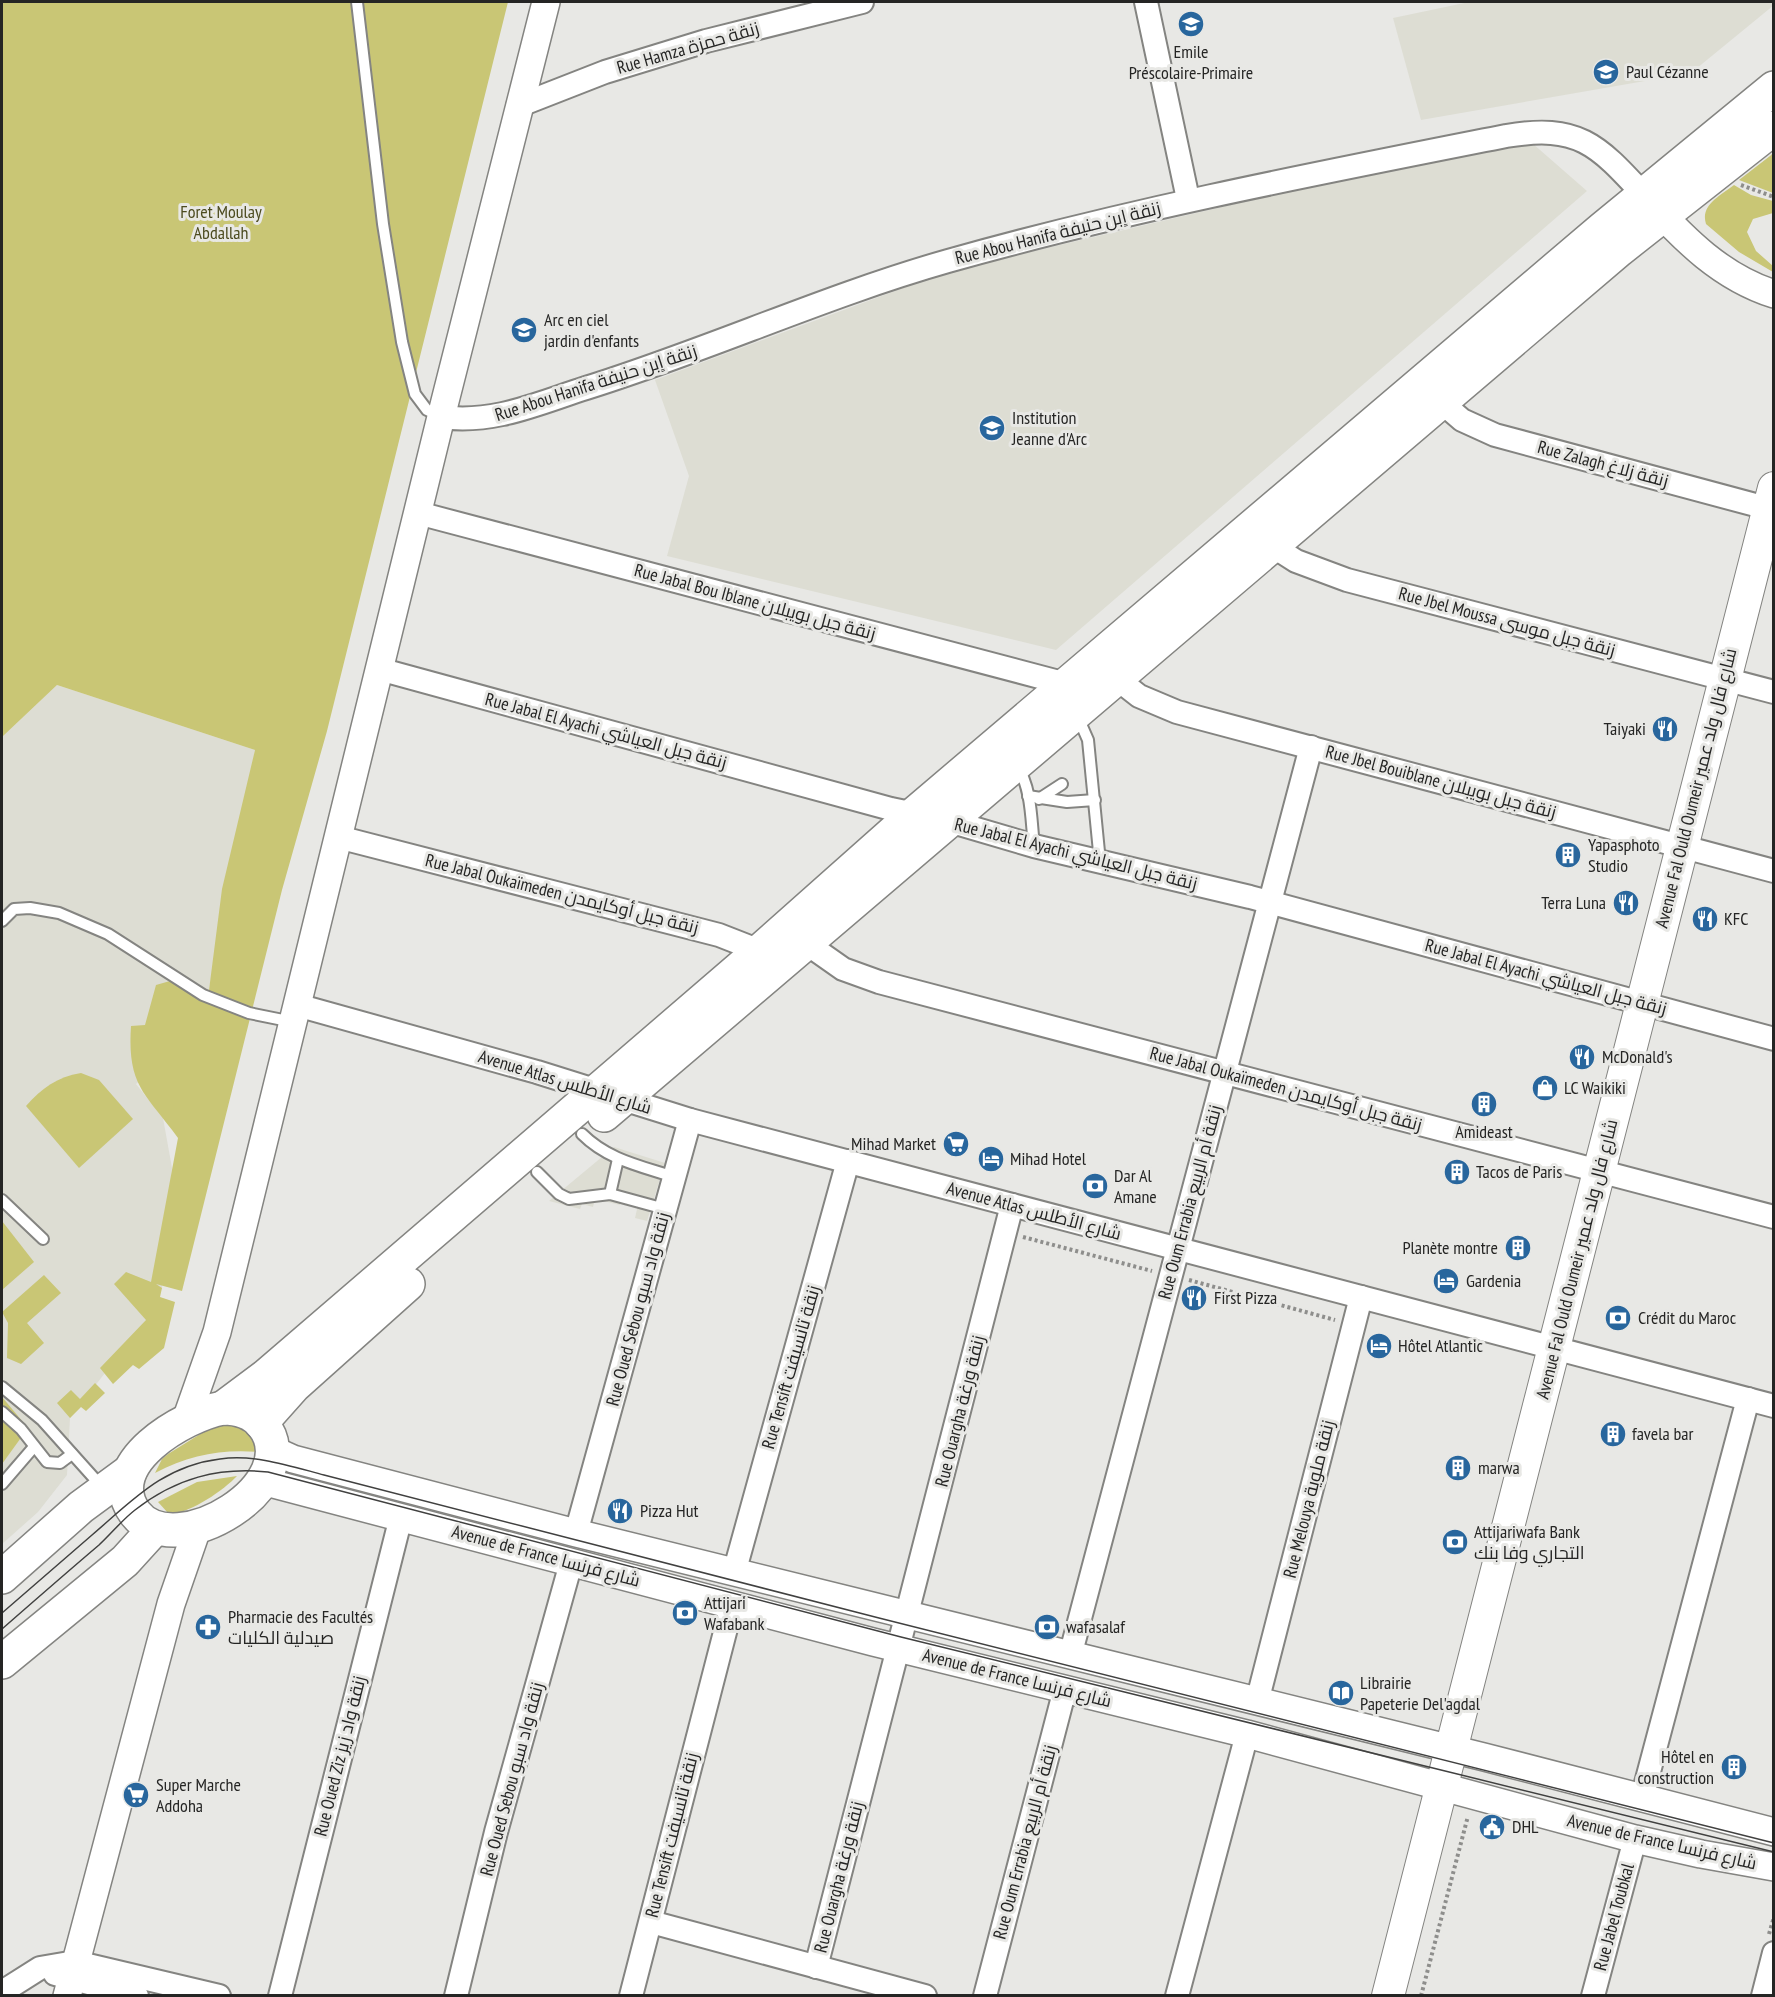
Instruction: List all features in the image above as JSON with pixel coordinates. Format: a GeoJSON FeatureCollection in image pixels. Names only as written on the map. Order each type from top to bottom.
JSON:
{"type":"FeatureCollection","features":[{"type":"Feature","properties":{"kind":"main road"},"geometry":{"type":"LineString","coordinates":[[2,1577],[117,1480],[148,1447],[267,1375],[783,952],[949,821],[1015,764],[1076,699],[1260,538],[1418,408],[1653,205],[1773,88]]}},
{"type":"Feature","properties":{"kind":"main road"},"geometry":{"type":"LineString","coordinates":[[1653,205],[1773,128]]}},
{"type":"Feature","properties":{"kind":"main road","name":"Avenue Fal Ould Oumeir شارع فال ولد عمير"},"geometry":{"type":"LineString","coordinates":[[1388,1995],[1724,679],[1772,502]]}},
{"type":"Feature","properties":{"kind":"main road"},"geometry":{"type":"LineString","coordinates":[[783,952],[914,814],[1076,699],[1116,678],[1260,538]]}},
{"type":"Feature","properties":{"kind":"main road"},"geometry":{"type":"LineString","coordinates":[[267,1436],[306,1374],[582,1134],[610,1096]]}},
{"type":"Feature","properties":{"kind":"main road"},"geometry":{"type":"LineString","coordinates":[[2,1662],[124,1561],[175,1528],[226,1514],[240,1505],[262,1481],[270,1467],[267,1436],[248,1412],[207,1412]]}},
{"type":"Feature","properties":{"kind":"main road"},"geometry":{"type":"LineString","coordinates":[[117,1480],[126,1491],[131,1506],[139,1518],[175,1528]]}},
{"type":"Feature","properties":{"kind":"street"},"geometry":{"type":"LineString","coordinates":[[207,1412],[217,1332],[441,417],[546,2]]}},
{"type":"Feature","properties":{"kind":"street","name":"Rue Hamza زنقة حمزة"},"geometry":{"type":"LineString","coordinates":[[519,106],[605,72],[706,41],[861,2]]}},
{"type":"Feature","properties":{"kind":"street"},"geometry":{"type":"LineString","coordinates":[[1146,2],[1188,199]]}},
{"type":"Feature","properties":{"kind":"street","name":"Rue Abou Hanifa زنقة اٍبن حنيفة"},"geometry":{"type":"LineString","coordinates":[[441,417],[466,420],[486,419],[631,374],[925,268],[1188,199],[1506,136],[1553,131],[1597,147],[1653,205]]}},
{"type":"Feature","properties":{"kind":"street"},"geometry":{"type":"LineString","coordinates":[[1653,205],[1684,239],[1718,266],[1747,283],[1773,294]]}},
{"type":"Feature","properties":{"kind":"street","name":"Rue Zalagh زنقة زلاغ"},"geometry":{"type":"LineString","coordinates":[[1418,408],[1462,420],[1495,435],[1772,502]]}},
{"type":"Feature","properties":{"kind":"street","name":"Rue Jabal Bou Iblane زنقة جبل بويبلان"},"geometry":{"type":"LineString","coordinates":[[418,513],[1076,699]]}},
{"type":"Feature","properties":{"kind":"street","name":"Rue Jbel Moussa زنقة جبل موسى"},"geometry":{"type":"LineString","coordinates":[[1260,538],[1309,567],[1347,580],[1773,692]]}},
{"type":"Feature","properties":{"kind":"street","name":"Rue Jabal El Ayachi زنقة جبل العياشي"},"geometry":{"type":"LineString","coordinates":[[379,669],[914,814],[949,821],[1034,846],[1268,902],[1773,1039]]}},
{"type":"Feature","properties":{"kind":"street","name":"Rue Jbel Bouiblane زنقة جبل بويبلان"},"geometry":{"type":"LineString","coordinates":[[1116,678],[1139,696],[1164,708],[1773,871]]}},
{"type":"Feature","properties":{"kind":"street","name":"Rue Oum Errabia زنقة أم الربيع"},"geometry":{"type":"LineString","coordinates":[[1070,1656],[1268,902],[1311,747]]}},
{"type":"Feature","properties":{"kind":"street","name":"Rue Jabal Oukaïmeden زنقة جبل أوكايمدن"},"geometry":{"type":"LineString","coordinates":[[338,837],[783,952],[828,960],[861,976],[1773,1217]]}},
{"type":"Feature","properties":{"kind":"street","name":"Avenue Atlas شارع الأطلس"},"geometry":{"type":"LineString","coordinates":[[295,1013],[537,1072],[690,1120],[1773,1406]]}},
{"type":"Feature","properties":{"kind":"street","name":"Rue Oued Sebou زنقة واد سبو"},"geometry":{"type":"LineString","coordinates":[[576,1533],[690,1120]]}},
{"type":"Feature","properties":{"kind":"street","name":"Rue Tensift زنقة تانسيفت"},"geometry":{"type":"LineString","coordinates":[[734,1573],[848,1161]]}},
{"type":"Feature","properties":{"kind":"street","name":"Rue Ouargha زنقة ورغة"},"geometry":{"type":"LineString","coordinates":[[816,1966],[898,1648],[909,1617],[1012,1205]]}},
{"type":"Feature","properties":{"kind":"street","name":"Rue Melouya زنقة ملوية"},"geometry":{"type":"LineString","coordinates":[[1257,1701],[1361,1297]]}},
{"type":"Feature","properties":{"kind":"street"},"geometry":{"type":"LineString","coordinates":[[1642,1798],[1748,1399]]}},
{"type":"Feature","properties":{"kind":"street","name":"Avenue de France شارع فرنسا"},"geometry":{"type":"LineString","coordinates":[[267,1436],[293,1459],[734,1573],[1451,1749],[1773,1832]]}},
{"type":"Feature","properties":{"kind":"street","name":"Avenue de France شارع فرنسا"},"geometry":{"type":"LineString","coordinates":[[262,1481],[898,1648],[1247,1734],[1635,1839],[1773,1867]]}},
{"type":"Feature","properties":{"kind":"street","name":"Rue Oued Ziz زنقة واد زيز"},"geometry":{"type":"LineString","coordinates":[[279,1995],[401,1517]]}},
{"type":"Feature","properties":{"kind":"street"},"geometry":{"type":"LineString","coordinates":[[71,1979],[173,1595],[171,1562],[175,1528]]}},
{"type":"Feature","properties":{"kind":"street","name":"Rue Oued Sebou زنقة واد سبو"},"geometry":{"type":"LineString","coordinates":[[456,1995],[496,1832],[571,1563]]}},
{"type":"Feature","properties":{"kind":"street","name":"Rue Tensift زنقة تانسيفت"},"geometry":{"type":"LineString","coordinates":[[631,1995],[732,1605]]}},
{"type":"Feature","properties":{"kind":"street","name":"Rue Oum Errabia زنقة أم الربيع"},"geometry":{"type":"LineString","coordinates":[[985,1995],[1065,1689]]}},
{"type":"Feature","properties":{"kind":"street"},"geometry":{"type":"LineString","coordinates":[[1178,1995],[1247,1734]]}},
{"type":"Feature","properties":{"kind":"street","name":"Rue Jabel Toubkal"},"geometry":{"type":"LineString","coordinates":[[1593,1995],[1635,1839]]}},
{"type":"Feature","properties":{"kind":"street"},"geometry":{"type":"LineString","coordinates":[[651,1922],[816,1966],[886,1990],[925,1995]]}},
{"type":"Feature","properties":{"kind":"street"},"geometry":{"type":"LineString","coordinates":[[1763,1995],[1773,1953]]}},
{"type":"Feature","properties":{"kind":"street"},"geometry":{"type":"LineString","coordinates":[[2,1992],[40,1968],[71,1979],[137,1995]]}},
{"type":"Feature","properties":{"kind":"street"},"geometry":{"type":"LineString","coordinates":[[71,1979],[219,1995]]}},
{"type":"Feature","properties":{"kind":"lane"},"geometry":{"type":"LineString","coordinates":[[357,2],[383,224],[402,342],[415,393],[427,410],[441,417]]}},
{"type":"Feature","properties":{"kind":"lane"},"geometry":{"type":"LineString","coordinates":[[1076,699],[1085,730],[1086,771],[1095,801],[1100,862]]}},
{"type":"Feature","properties":{"kind":"lane"},"geometry":{"type":"LineString","coordinates":[[1015,764],[1033,798],[1034,846]]}},
{"type":"Feature","properties":{"kind":"lane"},"geometry":{"type":"LineString","coordinates":[[1033,798],[1062,784]]}},
{"type":"Feature","properties":{"kind":"lane"},"geometry":{"type":"LineString","coordinates":[[1033,798],[1067,802],[1095,801]]}},
{"type":"Feature","properties":{"kind":"lane"},"geometry":{"type":"LineString","coordinates":[[2,921],[14,909],[30,908],[59,913],[108,934],[177,979],[219,1002],[249,1013],[295,1013]]}},
{"type":"Feature","properties":{"kind":"lane"},"geometry":{"type":"LineString","coordinates":[[582,1134],[605,1153],[674,1177]]}},
{"type":"Feature","properties":{"kind":"lane"},"geometry":{"type":"LineString","coordinates":[[610,1194],[618,1159]]}},
{"type":"Feature","properties":{"kind":"lane"},"geometry":{"type":"LineString","coordinates":[[537,1172],[558,1194],[569,1199],[610,1194],[665,1209]]}},
{"type":"Feature","properties":{"kind":"lane"},"geometry":{"type":"LineString","coordinates":[[2,1200],[43,1239]]}},
{"type":"Feature","properties":{"kind":"lane"},"geometry":{"type":"LineString","coordinates":[[2,1386],[27,1405],[72,1454],[117,1480]]}},
{"type":"Feature","properties":{"kind":"lane"},"geometry":{"type":"LineString","coordinates":[[2,1412],[21,1429],[33,1448],[42,1457],[55,1464],[72,1454]]}},
{"type":"Feature","properties":{"kind":"lane"},"geometry":{"type":"LineString","coordinates":[[2,1484],[33,1448]]}},
{"type":"Feature","properties":{"kind":"path"},"geometry":{"type":"LineString","coordinates":[[1737,182],[1773,197]]}},
{"type":"Feature","properties":{"kind":"shaded area"},"geometry":{"type":"Polygon","coordinates":[[[1469,2],[1773,2],[1774,5],[1691,73],[1421,120],[1393,18],[1469,2]]]}},
{"type":"Feature","properties":{"kind":"shaded area","name":"Institution Jeanne d'Arc"},"geometry":{"type":"Polygon","coordinates":[[[1524,136],[1587,191],[1056,650],[667,556],[689,476],[655,380],[949,271],[1524,136]]]}},
{"type":"Feature","properties":{"kind":"shaded area"},"geometry":{"type":"Polygon","coordinates":[[[57,685],[255,750],[202,1025],[136,1084],[163,1118],[172,1168],[162,1288],[146,1320],[70,1418],[67,1475],[38,1512],[2,1544],[2,737],[57,685]]]}},
{"type":"Feature","properties":{"kind":"shaded area"},"geometry":{"type":"Polygon","coordinates":[[[614,1147],[665,1163],[647,1221],[635,1218],[638,1205],[621,1201],[620,1205],[595,1199],[593,1207],[582,1204],[580,1209],[549,1201],[614,1147]]]}},
{"type":"Feature","properties":{"kind":"green space","name":"Foret Moulay Abdallah"},"geometry":{"type":"Polygon","coordinates":[[[2,2],[508,2],[327,731],[282,890],[182,1291],[156,1284],[162,1288],[160,1297],[175,1302],[164,1348],[139,1369],[133,1365],[113,1384],[100,1368],[146,1320],[114,1284],[126,1272],[151,1282],[178,1138],[148,1099],[135,1076],[132,1062],[131,1026],[145,1025],[156,985],[170,981],[209,990],[222,889],[255,750],[57,685],[2,737],[2,2]]]}},
{"type":"Feature","properties":{"kind":"green space"},"geometry":{"type":"Polygon","coordinates":[[[1773,153],[1773,193],[1739,180],[1770,156],[1773,153]]]}},
{"type":"Feature","properties":{"kind":"green space"},"geometry":{"type":"Polygon","coordinates":[[[1734,185],[1751,195],[1773,201],[1773,213],[1753,219],[1747,232],[1756,251],[1773,266],[1773,272],[1739,252],[1706,224],[1706,211],[1709,206],[1734,185]]]}},
{"type":"Feature","properties":{"kind":"green space"},"geometry":{"type":"Polygon","coordinates":[[[81,1073],[99,1080],[133,1119],[79,1168],[26,1106],[50,1084],[81,1073]]]}},
{"type":"Feature","properties":{"kind":"green space"},"geometry":{"type":"Polygon","coordinates":[[[2,1221],[34,1262],[2,1290],[2,1221]]]}},
{"type":"Feature","properties":{"kind":"green space"},"geometry":{"type":"Polygon","coordinates":[[[44,1275],[61,1293],[27,1323],[44,1343],[21,1364],[7,1358],[8,1323],[2,1312],[44,1275]]]}},
{"type":"Feature","properties":{"kind":"green space"},"geometry":{"type":"Polygon","coordinates":[[[95,1383],[105,1393],[86,1411],[81,1407],[70,1418],[57,1403],[71,1390],[80,1399],[95,1383]]]}},
{"type":"Feature","properties":{"kind":"green space"},"geometry":{"type":"Polygon","coordinates":[[[2,1397],[28,1428],[2,1464],[2,1397]]]}},
{"type":"Feature","properties":{"kind":"green space"},"geometry":{"type":"Polygon","coordinates":[[[218,1423],[240,1426],[245,1429],[249,1432],[259,1452],[232,1451],[206,1455],[180,1462],[155,1473],[162,1459],[168,1454],[218,1423]]]}},
{"type":"Feature","properties":{"kind":"green space"},"geometry":{"type":"Polygon","coordinates":[[[237,1476],[214,1495],[195,1506],[176,1513],[168,1513],[158,1502],[197,1482],[237,1476]]]}},
{"type":"Feature","properties":{"kind":"tram line"},"geometry":{"type":"LineString","coordinates":[[2,1613],[135,1497],[165,1477],[200,1463],[220,1459],[259,1459],[1774,1843]]}},
{"type":"Feature","properties":{"kind":"tram line"},"geometry":{"type":"LineString","coordinates":[[2,1629],[99,1545],[130,1514],[150,1499],[182,1483],[215,1473],[268,1472],[901,1637],[1774,1852]]}},
{"type":"Feature","properties":{"kind":"place","name":"Emile Préscolaire-Primaire"},"geometry":{"type":"Point","coordinates":[1191,24]}},
{"type":"Feature","properties":{"kind":"place","name":"Paul Cézanne"},"geometry":{"type":"Point","coordinates":[1606,72]}},
{"type":"Feature","properties":{"kind":"place","name":"Arc en ciel jardin d'enfants"},"geometry":{"type":"Point","coordinates":[524,330]}},
{"type":"Feature","properties":{"kind":"place","name":"Institution Jeanne d'Arc"},"geometry":{"type":"Point","coordinates":[992,428]}},
{"type":"Feature","properties":{"kind":"place","name":"Taiyaki"},"geometry":{"type":"Point","coordinates":[1665,729]}},
{"type":"Feature","properties":{"kind":"place","name":"Yapasphoto Studio"},"geometry":{"type":"Point","coordinates":[1568,855]}},
{"type":"Feature","properties":{"kind":"place","name":"Terra Luna"},"geometry":{"type":"Point","coordinates":[1626,903]}},
{"type":"Feature","properties":{"kind":"place","name":"KFC"},"geometry":{"type":"Point","coordinates":[1705,919]}},
{"type":"Feature","properties":{"kind":"place","name":"McDonald's"},"geometry":{"type":"Point","coordinates":[1582,1057]}},
{"type":"Feature","properties":{"kind":"place","name":"LC Waikiki"},"geometry":{"type":"Point","coordinates":[1545,1088]}},
{"type":"Feature","properties":{"kind":"place","name":"Amideast"},"geometry":{"type":"Point","coordinates":[1484,1104]}},
{"type":"Feature","properties":{"kind":"place","name":"Mihad Market"},"geometry":{"type":"Point","coordinates":[956,1144]}},
{"type":"Feature","properties":{"kind":"place","name":"Mihad Hotel"},"geometry":{"type":"Point","coordinates":[991,1159]}},
{"type":"Feature","properties":{"kind":"place","name":"Tacos de Paris"},"geometry":{"type":"Point","coordinates":[1457,1172]}},
{"type":"Feature","properties":{"kind":"place","name":"Dar Al Amane"},"geometry":{"type":"Point","coordinates":[1095,1186]}},
{"type":"Feature","properties":{"kind":"place","name":"Planète montre"},"geometry":{"type":"Point","coordinates":[1518,1248]}},
{"type":"Feature","properties":{"kind":"place","name":"Gardenia"},"geometry":{"type":"Point","coordinates":[1446,1281]}},
{"type":"Feature","properties":{"kind":"place","name":"First Pizza"},"geometry":{"type":"Point","coordinates":[1194,1298]}},
{"type":"Feature","properties":{"kind":"place","name":"Crédit du Maroc"},"geometry":{"type":"Point","coordinates":[1618,1318]}},
{"type":"Feature","properties":{"kind":"place","name":"Hôtel Atlantic"},"geometry":{"type":"Point","coordinates":[1379,1346]}},
{"type":"Feature","properties":{"kind":"place","name":"favela bar"},"geometry":{"type":"Point","coordinates":[1613,1434]}},
{"type":"Feature","properties":{"kind":"place","name":"marwa"},"geometry":{"type":"Point","coordinates":[1458,1468]}},
{"type":"Feature","properties":{"kind":"place","name":"Pizza Hut"},"geometry":{"type":"Point","coordinates":[620,1511]}},
{"type":"Feature","properties":{"kind":"place","name":"Attijariwafa Bank التجاري وفا بنك"},"geometry":{"type":"Point","coordinates":[1455,1542]}},
{"type":"Feature","properties":{"kind":"place","name":"Attijari Wafabank"},"geometry":{"type":"Point","coordinates":[685,1613]}},
{"type":"Feature","properties":{"kind":"place","name":"Pharmacie des Facultés صيدلية الكليات"},"geometry":{"type":"Point","coordinates":[208,1627]}},
{"type":"Feature","properties":{"kind":"place","name":"wafasalaf"},"geometry":{"type":"Point","coordinates":[1047,1627]}},
{"type":"Feature","properties":{"kind":"place","name":"Librairie Papeterie Del'agdal"},"geometry":{"type":"Point","coordinates":[1341,1693]}},
{"type":"Feature","properties":{"kind":"place","name":"Hôtel en construction"},"geometry":{"type":"Point","coordinates":[1734,1767]}},
{"type":"Feature","properties":{"kind":"place","name":"Super Marche Addoha"},"geometry":{"type":"Point","coordinates":[136,1795]}},
{"type":"Feature","properties":{"kind":"place","name":"DHL"},"geometry":{"type":"Point","coordinates":[1492,1827]}}]}
